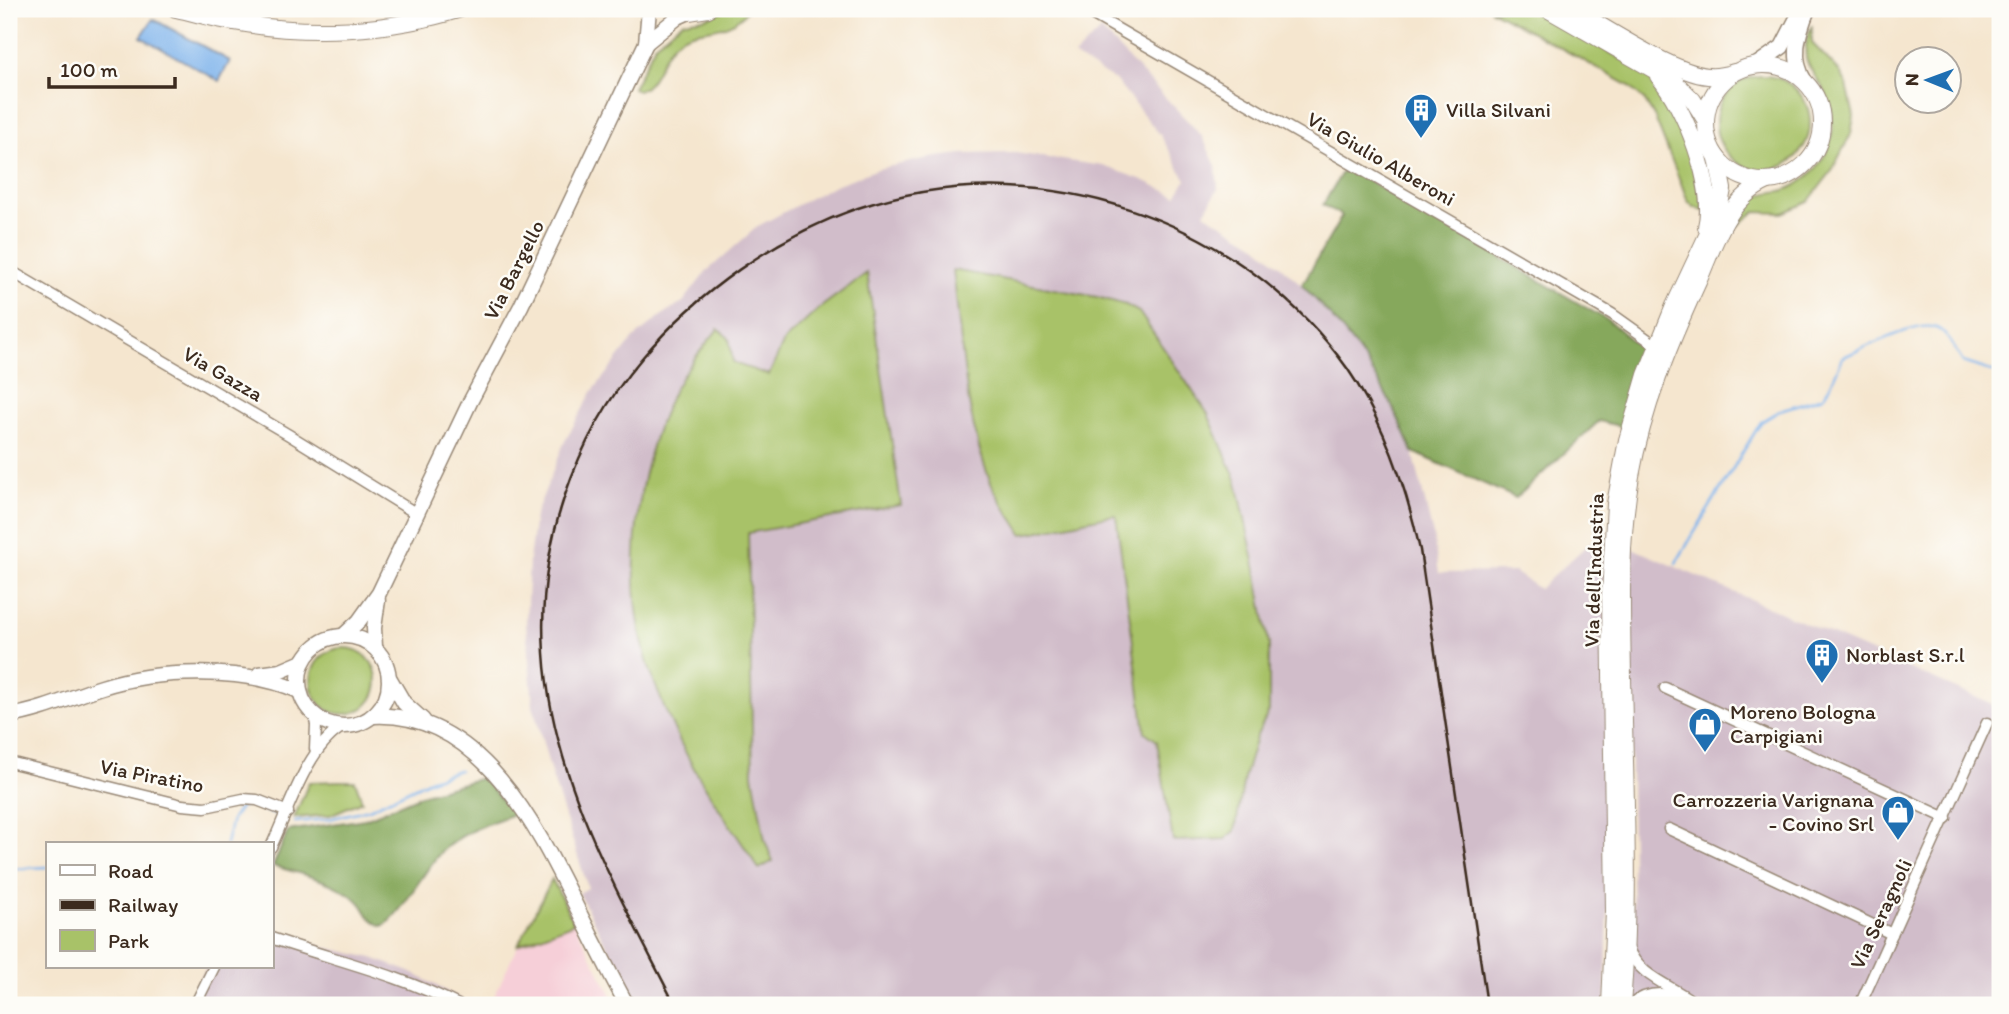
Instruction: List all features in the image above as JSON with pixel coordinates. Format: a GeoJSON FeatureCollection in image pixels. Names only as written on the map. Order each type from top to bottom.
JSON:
{"type":"FeatureCollection","features":[{"type":"Feature","properties":{"kind":"main road"},"geometry":{"type":"LineString","coordinates":[[176,9],[235,23],[316,30],[381,26],[461,9]]}},
{"type":"Feature","properties":{"kind":"main road","name":"Via Bargello"},"geometry":{"type":"LineString","coordinates":[[379,593],[470,402],[521,306],[646,43],[649,9]]}},
{"type":"Feature","properties":{"kind":"main road"},"geometry":{"type":"LineString","coordinates":[[682,10],[708,9]]}},
{"type":"Feature","properties":{"kind":"main road"},"geometry":{"type":"LineString","coordinates":[[1547,9],[1684,89],[1706,121]]}},
{"type":"Feature","properties":{"kind":"main road"},"geometry":{"type":"LineString","coordinates":[[1572,9],[1671,65],[1690,73],[1720,76],[1756,65],[1782,47],[1800,9]]}},
{"type":"Feature","properties":{"kind":"main road"},"geometry":{"type":"LineString","coordinates":[[1737,72],[1727,78],[1712,97],[1706,121],[1707,134],[1717,158],[1740,176],[1754,180],[1768,181],[1796,172],[1815,150],[1822,122],[1815,94],[1797,66],[1796,50],[1808,9]]}},
{"type":"Feature","properties":{"kind":"main road","name":"Via Bargello"},"geometry":{"type":"LineString","coordinates":[[646,43],[678,17],[682,10]]}},
{"type":"Feature","properties":{"kind":"main road"},"geometry":{"type":"LineString","coordinates":[[1756,65],[1783,68],[1806,83]]}},
{"type":"Feature","properties":{"kind":"main road"},"geometry":{"type":"LineString","coordinates":[[1650,67],[1664,83],[1679,108],[1707,183],[1709,209],[1702,243]]}},
{"type":"Feature","properties":{"kind":"main road","name":"Via dell'Industria"},"geometry":{"type":"LineString","coordinates":[[1622,1005],[1614,911],[1610,594],[1612,534],[1627,440],[1646,375],[1722,199],[1722,177],[1717,158]]}},
{"type":"Feature","properties":{"kind":"main road","name":"Via dell'Industria"},"geometry":{"type":"LineString","coordinates":[[1610,1005],[1620,982],[1626,940],[1622,592],[1623,538],[1631,477],[1646,411],[1659,373],[1723,224],[1741,198],[1768,181]]}},
{"type":"Feature","properties":{"kind":"main road"},"geometry":{"type":"LineString","coordinates":[[344,635],[359,621],[379,593]]}},
{"type":"Feature","properties":{"kind":"main road"},"geometry":{"type":"LineString","coordinates":[[375,647],[374,628],[379,593]]}},
{"type":"Feature","properties":{"kind":"main road"},"geometry":{"type":"LineString","coordinates":[[390,679],[386,699],[374,716],[359,725],[342,727],[327,724],[304,704],[299,691],[298,676],[309,651],[319,642],[331,637],[344,635],[361,638],[375,647],[386,662],[390,679],[404,703],[427,724],[464,746],[496,774],[526,812],[626,1005]]}},
{"type":"Feature","properties":{"kind":"main road"},"geometry":{"type":"LineString","coordinates":[[244,676],[281,671],[302,662]]}},
{"type":"Feature","properties":{"kind":"main road"},"geometry":{"type":"LineString","coordinates":[[9,716],[64,702],[130,679],[174,673],[244,676],[282,683],[299,691]]}},
{"type":"Feature","properties":{"kind":"main road"},"geometry":{"type":"LineString","coordinates":[[374,716],[405,717],[427,724]]}},
{"type":"Feature","properties":{"kind":"street","name":"Via Giulio Alberoni"},"geometry":{"type":"LineString","coordinates":[[1083,9],[1612,314],[1657,346]]}},
{"type":"Feature","properties":{"kind":"street","name":"Via Gazza"},"geometry":{"type":"LineString","coordinates":[[9,270],[289,435],[417,514]]}},
{"type":"Feature","properties":{"kind":"street"},"geometry":{"type":"LineString","coordinates":[[1665,688],[1946,818]]}},
{"type":"Feature","properties":{"kind":"street"},"geometry":{"type":"LineString","coordinates":[[273,843],[314,752],[314,715]]}},
{"type":"Feature","properties":{"kind":"street","name":"Via Seragnoli"},"geometry":{"type":"LineString","coordinates":[[1860,1005],[1987,723]]}},
{"type":"Feature","properties":{"kind":"street"},"geometry":{"type":"LineString","coordinates":[[314,752],[342,727]]}},
{"type":"Feature","properties":{"kind":"street","name":"Via Piratino"},"geometry":{"type":"LineString","coordinates":[[9,762],[181,805],[205,807],[243,799],[257,800],[288,812]]}},
{"type":"Feature","properties":{"kind":"street"},"geometry":{"type":"LineString","coordinates":[[1669,829],[1892,934]]}},
{"type":"Feature","properties":{"kind":"street"},"geometry":{"type":"LineString","coordinates":[[273,939],[328,958],[390,975],[458,1005]]}},
{"type":"Feature","properties":{"kind":"street"},"geometry":{"type":"LineString","coordinates":[[1626,940],[1634,962],[1652,977],[1702,1005]]}},
{"type":"Feature","properties":{"kind":"street"},"geometry":{"type":"LineString","coordinates":[[195,1005],[214,968]]}},
{"type":"Feature","properties":{"kind":"street"},"geometry":{"type":"LineString","coordinates":[[1620,982],[1652,977]]}},
{"type":"Feature","properties":{"kind":"street"},"geometry":{"type":"LineString","coordinates":[[1620,982],[1689,999]]}},
{"type":"Feature","properties":{"kind":"street"},"geometry":{"type":"LineString","coordinates":[[1631,1005],[1643,996],[1661,992]]}},
{"type":"Feature","properties":{"kind":"shaded area"},"geometry":{"type":"Polygon","coordinates":[[[1101,30],[1202,136],[1216,166],[1218,189],[1204,213],[1258,246],[1302,285],[1339,324],[1368,362],[1400,419],[1413,452],[1433,535],[1439,573],[1515,572],[1539,589],[1607,527],[1609,874],[1605,1005],[637,1005],[579,893],[588,888],[551,773],[533,706],[526,623],[529,560],[535,516],[564,443],[592,392],[634,338],[683,302],[706,272],[758,226],[835,185],[878,169],[962,154],[1015,153],[1103,166],[1143,180],[1176,196],[1186,180],[1161,136],[1116,81],[1074,56],[1101,30]]]}},
{"type":"Feature","properties":{"kind":"shaded area"},"geometry":{"type":"Polygon","coordinates":[[[1632,548],[2000,708],[2000,1005],[1630,1005],[1633,939],[1629,597],[1632,548]]]}},
{"type":"Feature","properties":{"kind":"shaded area"},"geometry":{"type":"Polygon","coordinates":[[[574,923],[617,1005],[490,1005],[518,945],[574,923]]]}},
{"type":"Feature","properties":{"kind":"shaded area"},"geometry":{"type":"Polygon","coordinates":[[[273,931],[324,947],[372,958],[415,974],[464,1001],[462,1005],[188,1005],[206,968],[273,968],[273,931]]]}},
{"type":"Feature","properties":{"kind":"green space"},"geometry":{"type":"Polygon","coordinates":[[[728,9],[748,9],[730,24],[692,33],[674,43],[649,83],[638,91],[633,88],[656,43],[683,21],[705,18],[728,9]]]}},
{"type":"Feature","properties":{"kind":"green space"},"geometry":{"type":"Polygon","coordinates":[[[1490,9],[1533,9],[1641,70],[1661,86],[1702,176],[1704,211],[1688,201],[1655,118],[1645,101],[1628,85],[1490,9]]]}},
{"type":"Feature","properties":{"kind":"green space"},"geometry":{"type":"Polygon","coordinates":[[[1812,25],[1812,43],[1839,71],[1847,85],[1854,116],[1851,134],[1831,172],[1808,202],[1783,213],[1755,212],[1734,228],[1741,213],[1752,201],[1763,194],[1782,191],[1804,180],[1815,169],[1828,148],[1832,111],[1806,57],[1806,45],[1812,25]]]}},
{"type":"Feature","properties":{"kind":"green space"},"geometry":{"type":"Polygon","coordinates":[[[1763,76],[1781,79],[1796,90],[1807,105],[1810,123],[1807,141],[1796,156],[1781,167],[1763,170],[1745,167],[1730,156],[1719,141],[1716,123],[1719,105],[1730,90],[1745,79],[1763,76]]]}},
{"type":"Feature","properties":{"kind":"green space"},"geometry":{"type":"Polygon","coordinates":[[[1345,167],[1609,321],[1646,353],[1623,427],[1599,421],[1516,498],[1413,452],[1391,404],[1367,363],[1338,324],[1302,285],[1342,216],[1323,205],[1345,167]]]}},
{"type":"Feature","properties":{"kind":"green space"},"geometry":{"type":"Polygon","coordinates":[[[953,270],[1097,297],[1126,305],[1139,312],[1208,414],[1237,482],[1269,644],[1269,711],[1256,737],[1244,778],[1235,831],[1225,839],[1173,841],[1157,741],[1145,732],[1116,515],[1022,534],[991,483],[969,405],[953,270]]]}},
{"type":"Feature","properties":{"kind":"green space"},"geometry":{"type":"Polygon","coordinates":[[[867,273],[901,505],[748,533],[753,775],[765,841],[773,861],[759,869],[690,761],[671,723],[644,650],[635,576],[640,500],[658,427],[672,394],[687,368],[718,329],[729,338],[733,363],[769,375],[784,341],[821,307],[867,273]]]}},
{"type":"Feature","properties":{"kind":"green space"},"geometry":{"type":"Polygon","coordinates":[[[344,648],[357,651],[367,658],[374,668],[377,681],[374,694],[367,704],[357,711],[344,714],[331,711],[321,704],[314,694],[311,681],[314,668],[321,658],[331,651],[344,648]]]}},
{"type":"Feature","properties":{"kind":"green space"},"geometry":{"type":"Polygon","coordinates":[[[482,778],[514,814],[467,833],[450,844],[435,859],[396,914],[382,926],[372,920],[360,903],[347,892],[316,878],[273,866],[288,831],[365,819],[424,794],[482,778]]]}},
{"type":"Feature","properties":{"kind":"green space"},"geometry":{"type":"Polygon","coordinates":[[[355,781],[362,801],[330,815],[294,818],[309,782],[355,781]]]}},
{"type":"Feature","properties":{"kind":"green space"},"geometry":{"type":"Polygon","coordinates":[[[552,879],[574,923],[518,945],[552,879]]]}},
{"type":"Feature","properties":{"kind":"water"},"geometry":{"type":"Polygon","coordinates":[[[153,19],[230,61],[219,81],[141,37],[153,19]]]}},
{"type":"Feature","properties":{"kind":"waterway"},"geometry":{"type":"LineString","coordinates":[[1676,563],[1761,422],[1783,409],[1823,397],[1843,357],[1904,332],[1928,327],[1936,328],[1944,334],[1963,362],[2000,374]]}},
{"type":"Feature","properties":{"kind":"waterway"},"geometry":{"type":"LineString","coordinates":[[295,822],[329,819],[369,809],[432,779],[459,770]]}},
{"type":"Feature","properties":{"kind":"waterway"},"geometry":{"type":"LineString","coordinates":[[226,842],[232,819],[241,806],[251,805],[276,815]]}},
{"type":"Feature","properties":{"kind":"waterway"},"geometry":{"type":"LineString","coordinates":[[9,869],[46,867]]}},
{"type":"Feature","properties":{"kind":"railway"},"geometry":{"type":"LineString","coordinates":[[675,1005],[611,879],[574,791],[560,746],[550,700],[544,653],[543,614],[547,574],[564,496],[597,424],[642,358],[688,311],[740,269],[797,234],[858,208],[925,191],[994,186],[1062,192],[1129,209],[1192,235],[1250,271],[1303,315],[1347,368],[1360,389],[1383,433],[1401,479],[1420,550],[1487,1005]]}},
{"type":"Feature","properties":{"kind":"place","name":"Villa Silvani"},"geometry":{"type":"Point","coordinates":[1421,140]}},
{"type":"Feature","properties":{"kind":"place","name":"Norblast S.r.l"},"geometry":{"type":"Point","coordinates":[1822,685]}},
{"type":"Feature","properties":{"kind":"place","name":"Moreno Bologna Carpigiani"},"geometry":{"type":"Point","coordinates":[1705,754]}},
{"type":"Feature","properties":{"kind":"place","name":"Carrozzeria Varignana - Covino Srl"},"geometry":{"type":"Point","coordinates":[1898,842]}}]}
